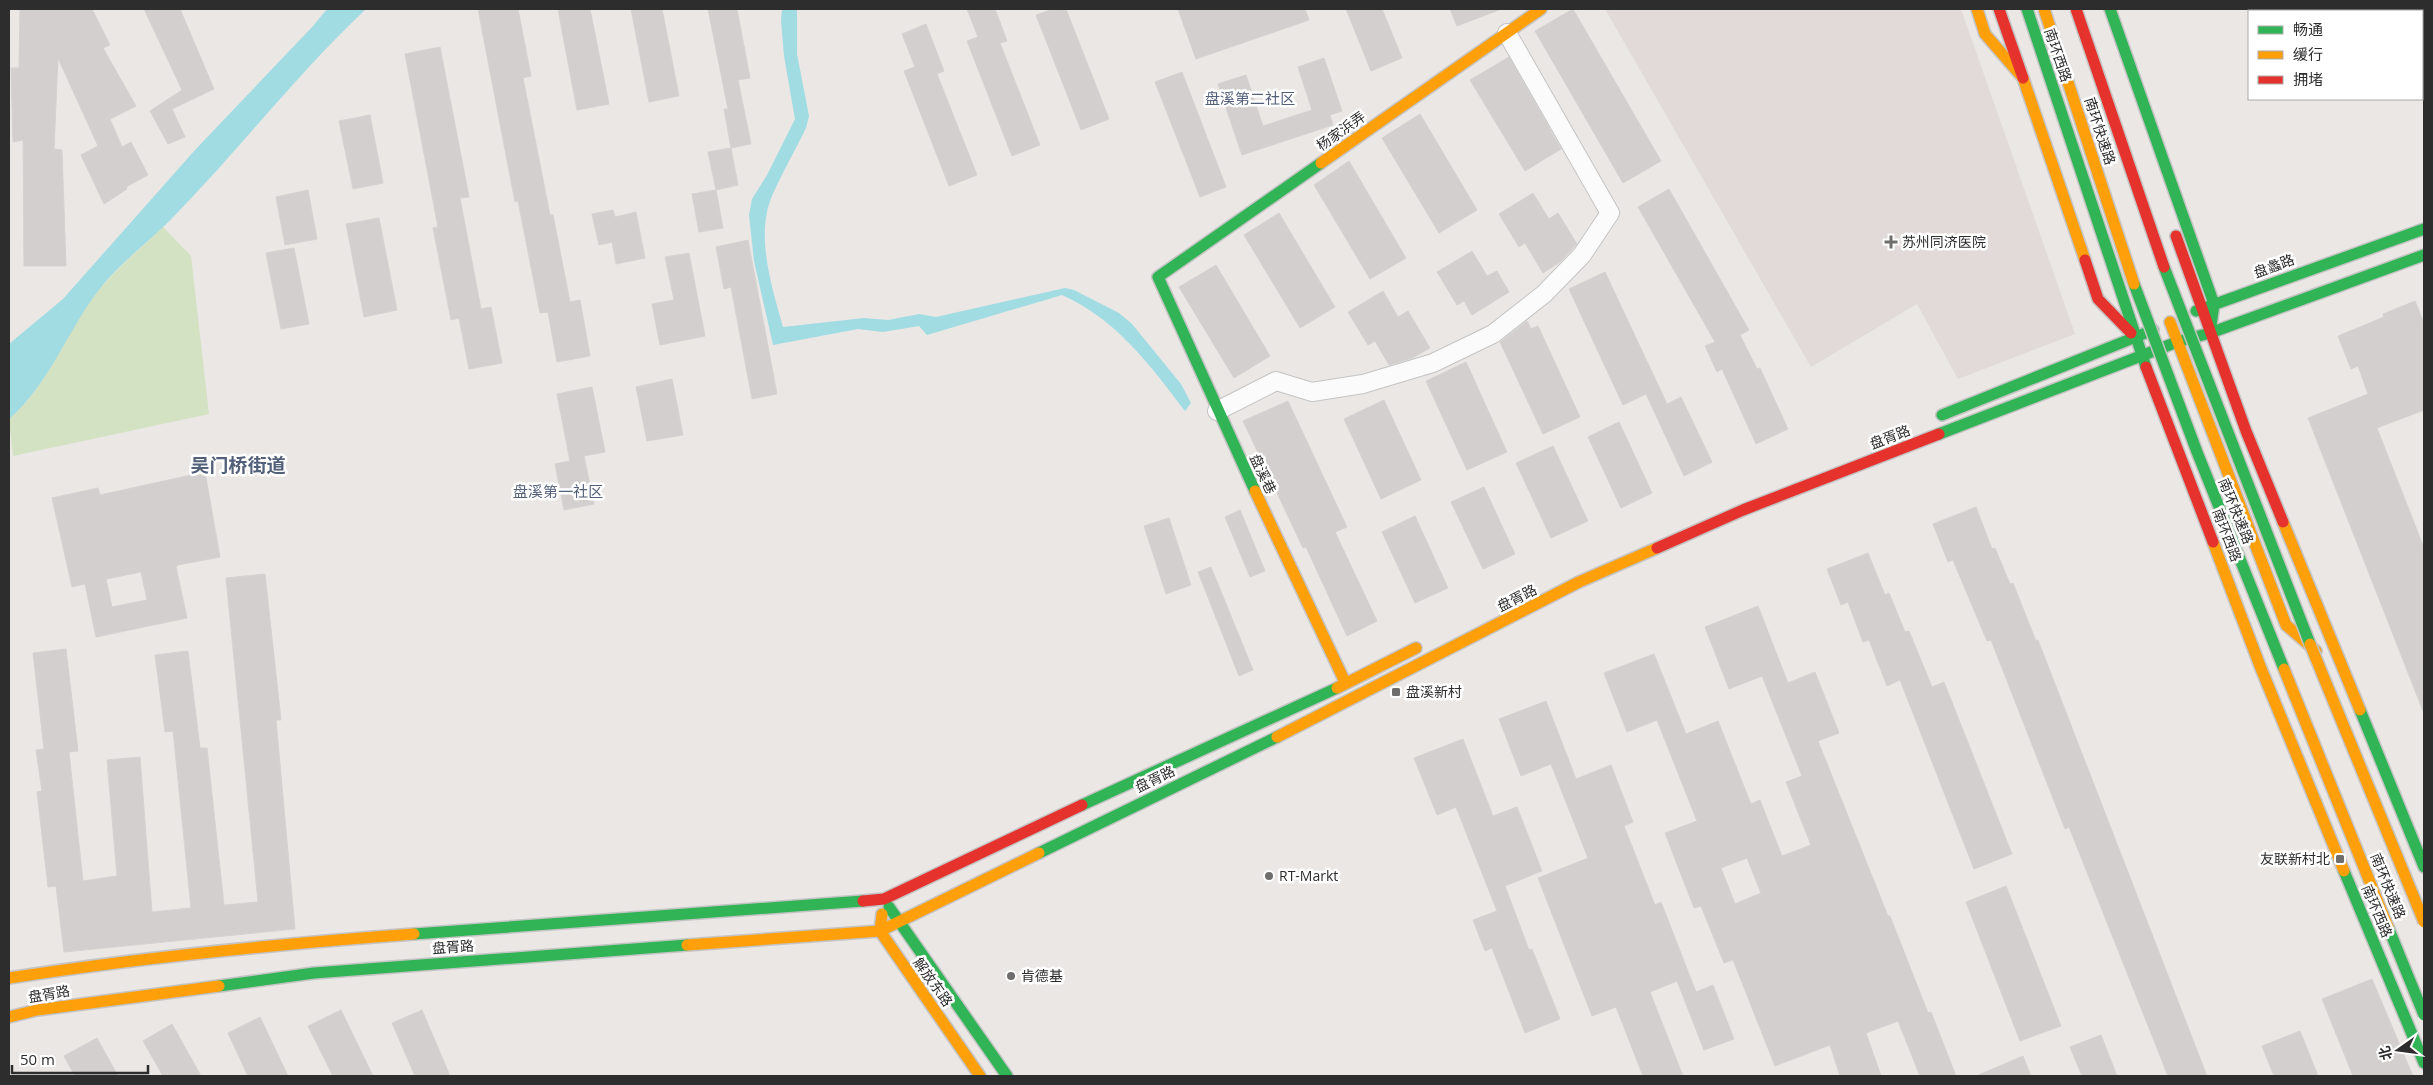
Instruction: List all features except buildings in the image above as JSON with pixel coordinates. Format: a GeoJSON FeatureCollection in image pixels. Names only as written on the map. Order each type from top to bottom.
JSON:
{"type":"FeatureCollection","features":[{"type":"Feature","properties":{"kind":"main road","name":"杨家浜弄"},"geometry":{"type":"LineString","coordinates":[[1158,277],[1542,9]]}},
{"type":"Feature","properties":{"kind":"main road"},"geometry":{"type":"LineString","coordinates":[[1977,9],[1985,34],[2023,78]]}},
{"type":"Feature","properties":{"kind":"main road"},"geometry":{"type":"LineString","coordinates":[[1933,419],[2136,338],[2098,299],[1999,9]]}},
{"type":"Feature","properties":{"kind":"main road","name":"南环西路"},"geometry":{"type":"LineString","coordinates":[[2027,9],[2142,356],[2260,666],[2424,1063]]}},
{"type":"Feature","properties":{"kind":"main road","name":"南环快速路"},"geometry":{"type":"LineString","coordinates":[[2044,9],[2135,286],[2194,443],[2280,662],[2424,1016]]}},
{"type":"Feature","properties":{"kind":"main road","name":"南环快速路"},"geometry":{"type":"LineString","coordinates":[[2076,9],[2168,276],[2230,440],[2312,649],[2424,922]]}},
{"type":"Feature","properties":{"kind":"main road"},"geometry":{"type":"LineString","coordinates":[[2099,9],[2144,140]]}},
{"type":"Feature","properties":{"kind":"main road"},"geometry":{"type":"LineString","coordinates":[[2110,9],[2214,304],[2210,333]]}},
{"type":"Feature","properties":{"kind":"main road"},"geometry":{"type":"LineString","coordinates":[[2172,224],[2200,309],[2246,431],[2424,868]]}},
{"type":"Feature","properties":{"kind":"main road"},"geometry":{"type":"LineString","coordinates":[[2099,225],[2134,247],[2286,625],[2346,676]]}},
{"type":"Feature","properties":{"kind":"main road","name":"盘蠡路"},"geometry":{"type":"LineString","coordinates":[[2136,338],[2200,309],[2424,229]]}},
{"type":"Feature","properties":{"kind":"main road"},"geometry":{"type":"LineString","coordinates":[[2172,344],[2210,333],[2424,255]]}},
{"type":"Feature","properties":{"kind":"main road","name":"盘溪巷"},"geometry":{"type":"LineString","coordinates":[[1158,277],[1217,411],[1345,682]]}},
{"type":"Feature","properties":{"kind":"main road","name":"盘胥路"},"geometry":{"type":"LineString","coordinates":[[9,1017],[45,1009],[314,973],[880,931],[1345,703],[1579,582],[1743,510],[2172,344]]}},
{"type":"Feature","properties":{"kind":"main road","name":"盘胥路"},"geometry":{"type":"LineString","coordinates":[[9,978],[79,967],[319,942],[884,899],[1425,643]]}},
{"type":"Feature","properties":{"kind":"main road"},"geometry":{"type":"LineString","coordinates":[[884,899],[899,921]]}},
{"type":"Feature","properties":{"kind":"main road"},"geometry":{"type":"LineString","coordinates":[[880,931],[884,899]]}},
{"type":"Feature","properties":{"kind":"main road","name":"解放东路"},"geometry":{"type":"LineString","coordinates":[[899,921],[1007,1076]]}},
{"type":"Feature","properties":{"kind":"main road","name":"解放东路"},"geometry":{"type":"LineString","coordinates":[[880,931],[980,1076]]}},
{"type":"Feature","properties":{"kind":"street"},"geometry":{"type":"LineString","coordinates":[[1217,411],[1276,381],[1312,392],[1363,384],[1432,363],[1493,334],[1544,294],[1582,255],[1610,213],[1507,33]]}},
{"type":"Feature","properties":{"kind":"shaded area","name":"苏州同济医院"},"geometry":{"type":"Polygon","coordinates":[[[1605,9],[1961,9],[2075,334],[1958,379],[1917,304],[1811,367],[1605,9]]]}},
{"type":"Feature","properties":{"kind":"green space"},"geometry":{"type":"Polygon","coordinates":[[[163,227],[191,256],[209,414],[13,456],[9,419],[45,377],[83,312],[101,287],[163,227]]]}},
{"type":"Feature","properties":{"kind":"water"},"geometry":{"type":"Polygon","coordinates":[[[327,9],[366,9],[317,58],[178,212],[102,286],[36,389],[9,419],[9,344],[63,299],[195,150],[327,9]]]}},
{"type":"Feature","properties":{"kind":"water"},"geometry":{"type":"Polygon","coordinates":[[[782,9],[797,9],[797,54],[809,116],[806,128],[772,196],[767,211],[765,227],[765,244],[770,279],[783,327],[864,318],[888,320],[919,314],[936,317],[1065,288],[1074,290],[1119,313],[1132,324],[1181,384],[1191,403],[1185,411],[1131,345],[1099,317],[1062,295],[927,335],[919,326],[883,332],[858,329],[773,345],[754,261],[749,215],[752,199],[767,175],[795,119],[784,56],[781,21],[782,9]]]}},
{"type":"Feature","properties":{"kind":"traffic: fast"},"geometry":{"type":"LineString","coordinates":[[2027,9],[2146,367]]}},
{"type":"Feature","properties":{"kind":"traffic: fast"},"geometry":{"type":"LineString","coordinates":[[2110,9],[2214,304],[2210,333]]}},
{"type":"Feature","properties":{"kind":"traffic: fast"},"geometry":{"type":"LineString","coordinates":[[1255,491],[1158,277],[1321,163]]}},
{"type":"Feature","properties":{"kind":"traffic: fast"},"geometry":{"type":"LineString","coordinates":[[2196,311],[2424,229]]}},
{"type":"Feature","properties":{"kind":"traffic: fast"},"geometry":{"type":"LineString","coordinates":[[1939,434],[2177,342],[2210,333],[2424,255]]}},
{"type":"Feature","properties":{"kind":"traffic: fast"},"geometry":{"type":"LineString","coordinates":[[2164,267],[2310,644]]}},
{"type":"Feature","properties":{"kind":"traffic: fast"},"geometry":{"type":"LineString","coordinates":[[2134,284],[2197,452],[2284,669]]}},
{"type":"Feature","properties":{"kind":"traffic: fast"},"geometry":{"type":"LineString","coordinates":[[1942,415],[2153,330]]}},
{"type":"Feature","properties":{"kind":"traffic: fast"},"geometry":{"type":"LineString","coordinates":[[1082,805],[1337,688]]}},
{"type":"Feature","properties":{"kind":"traffic: fast"},"geometry":{"type":"LineString","coordinates":[[2360,710],[2424,867]]}},
{"type":"Feature","properties":{"kind":"traffic: fast"},"geometry":{"type":"LineString","coordinates":[[1039,853],[1277,737]]}},
{"type":"Feature","properties":{"kind":"traffic: fast"},"geometry":{"type":"LineString","coordinates":[[2344,871],[2424,1063]]}},
{"type":"Feature","properties":{"kind":"traffic: fast"},"geometry":{"type":"LineString","coordinates":[[414,934],[863,901]]}},
{"type":"Feature","properties":{"kind":"traffic: fast"},"geometry":{"type":"LineString","coordinates":[[889,907],[1007,1076]]}},
{"type":"Feature","properties":{"kind":"traffic: fast"},"geometry":{"type":"LineString","coordinates":[[2388,927],[2424,1015]]}},
{"type":"Feature","properties":{"kind":"traffic: fast"},"geometry":{"type":"LineString","coordinates":[[219,986],[314,973],[687,945]]}},
{"type":"Feature","properties":{"kind":"traffic: slow"},"geometry":{"type":"LineString","coordinates":[[1321,163],[1541,9]]}},
{"type":"Feature","properties":{"kind":"traffic: slow"},"geometry":{"type":"LineString","coordinates":[[1977,9],[1985,34],[2023,78],[2085,260]]}},
{"type":"Feature","properties":{"kind":"traffic: slow"},"geometry":{"type":"LineString","coordinates":[[2044,9],[2134,284]]}},
{"type":"Feature","properties":{"kind":"traffic: slow"},"geometry":{"type":"LineString","coordinates":[[2170,322],[2286,625],[2316,651]]}},
{"type":"Feature","properties":{"kind":"traffic: slow"},"geometry":{"type":"LineString","coordinates":[[1255,491],[1345,682]]}},
{"type":"Feature","properties":{"kind":"traffic: slow"},"geometry":{"type":"LineString","coordinates":[[2283,522],[2360,710]]}},
{"type":"Feature","properties":{"kind":"traffic: slow"},"geometry":{"type":"LineString","coordinates":[[2213,542],[2260,666],[2344,871]]}},
{"type":"Feature","properties":{"kind":"traffic: slow"},"geometry":{"type":"LineString","coordinates":[[1277,737],[1579,582],[1657,548]]}},
{"type":"Feature","properties":{"kind":"traffic: slow"},"geometry":{"type":"LineString","coordinates":[[2310,644],[2424,922]]}},
{"type":"Feature","properties":{"kind":"traffic: slow"},"geometry":{"type":"LineString","coordinates":[[1337,688],[1416,648]]}},
{"type":"Feature","properties":{"kind":"traffic: slow"},"geometry":{"type":"LineString","coordinates":[[2284,669],[2388,927]]}},
{"type":"Feature","properties":{"kind":"traffic: slow"},"geometry":{"type":"LineString","coordinates":[[687,945],[880,931],[1039,853]]}},
{"type":"Feature","properties":{"kind":"traffic: slow"},"geometry":{"type":"LineString","coordinates":[[882,914],[880,931],[980,1076]]}},
{"type":"Feature","properties":{"kind":"traffic: slow"},"geometry":{"type":"LineString","coordinates":[[9,978],[211,952],[414,934]]}},
{"type":"Feature","properties":{"kind":"traffic: slow"},"geometry":{"type":"LineString","coordinates":[[9,1017],[37,1010],[219,986]]}},
{"type":"Feature","properties":{"kind":"traffic: jam"},"geometry":{"type":"LineString","coordinates":[[1999,9],[2023,78]]}},
{"type":"Feature","properties":{"kind":"traffic: jam"},"geometry":{"type":"LineString","coordinates":[[2076,9],[2164,267]]}},
{"type":"Feature","properties":{"kind":"traffic: jam"},"geometry":{"type":"LineString","coordinates":[[2176,236],[2246,431],[2283,522]]}},
{"type":"Feature","properties":{"kind":"traffic: jam"},"geometry":{"type":"LineString","coordinates":[[2085,260],[2098,299],[2131,333]]}},
{"type":"Feature","properties":{"kind":"traffic: jam"},"geometry":{"type":"LineString","coordinates":[[2146,367],[2213,542]]}},
{"type":"Feature","properties":{"kind":"traffic: jam"},"geometry":{"type":"LineString","coordinates":[[1657,548],[1743,510],[1939,434]]}},
{"type":"Feature","properties":{"kind":"traffic: jam"},"geometry":{"type":"LineString","coordinates":[[863,901],[884,899],[1082,805]]}},
{"type":"Feature","properties":{"kind":"place","name":"苏州同济医院"},"geometry":{"type":"Point","coordinates":[1891,242]}},
{"type":"Feature","properties":{"kind":"place","name":"盘溪新村"},"geometry":{"type":"Point","coordinates":[1396,692]}},
{"type":"Feature","properties":{"kind":"place","name":"友联新村北"},"geometry":{"type":"Point","coordinates":[2340,859]}},
{"type":"Feature","properties":{"kind":"place","name":"RT-Markt"},"geometry":{"type":"Point","coordinates":[1269,876]}},
{"type":"Feature","properties":{"kind":"place","name":"肯德基"},"geometry":{"type":"Point","coordinates":[1011,976]}},
{"type":"Feature","properties":{"kind":"district","name":"盘溪第二社区"},"geometry":{"type":"Point","coordinates":[1250,99]}},
{"type":"Feature","properties":{"kind":"district","name":"吴门桥街道"},"geometry":{"type":"Point","coordinates":[238,465]}},
{"type":"Feature","properties":{"kind":"district","name":"盘溪第一社区"},"geometry":{"type":"Point","coordinates":[558,492]}}]}
